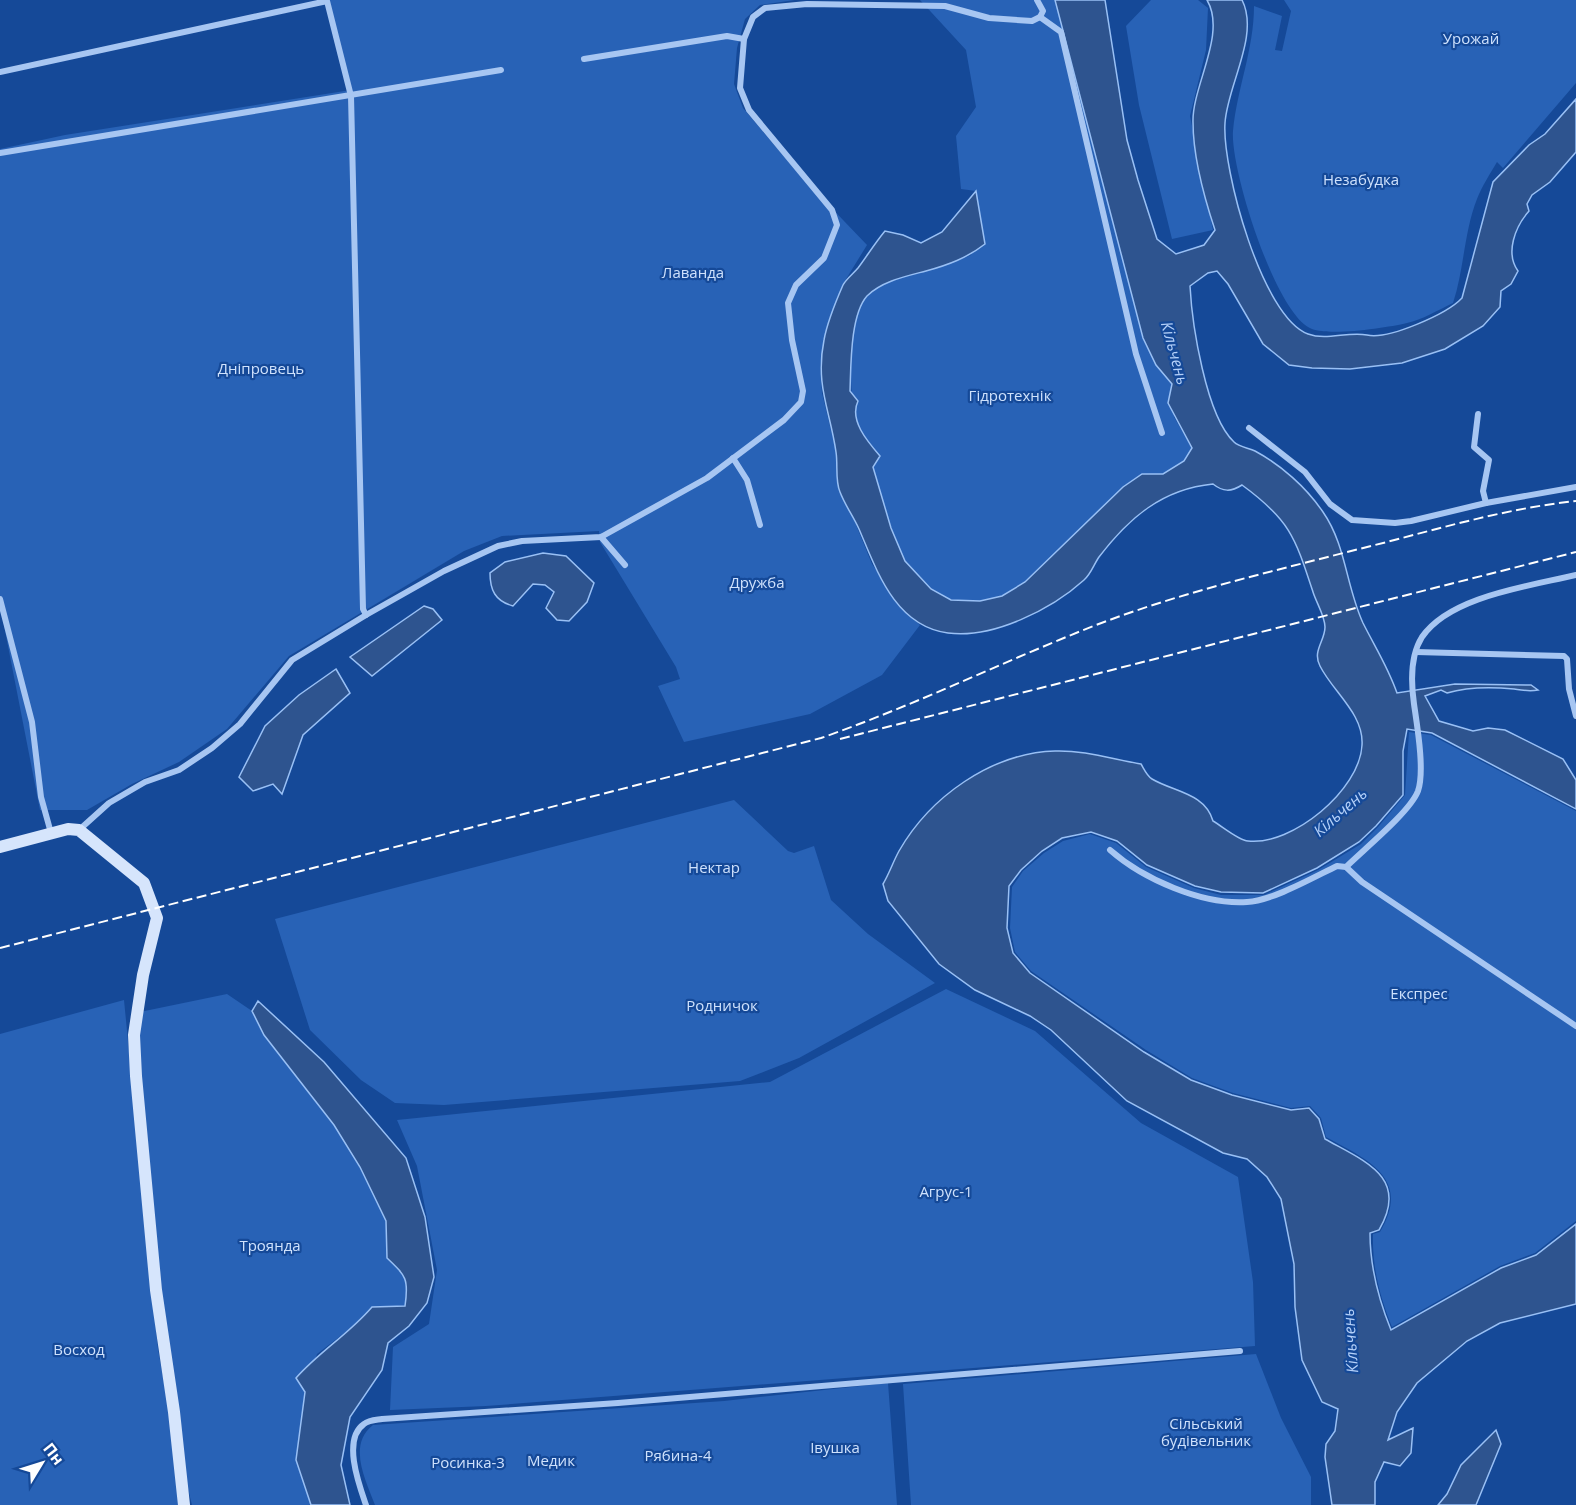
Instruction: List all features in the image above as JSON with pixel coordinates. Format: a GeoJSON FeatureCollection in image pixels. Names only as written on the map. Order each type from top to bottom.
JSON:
{"type":"FeatureCollection","features":[{"type":"Feature","properties":{"kind":"street"},"geometry":{"type":"LineString","coordinates":[[79,830],[109,803],[144,782],[179,770],[212,748],[240,724],[292,660],[366,615],[444,572],[498,546],[522,541],[601,537],[707,478],[784,420],[801,402],[804,391],[792,340],[788,303],[796,285],[824,258],[835,236],[837,225],[832,210],[749,110],[740,88],[744,39],[753,17],[765,8],[807,4],[945,6],[989,18],[1032,21],[1040,17],[1043,11],[1037,0]]}},
{"type":"Feature","properties":{"kind":"street"},"geometry":{"type":"LineString","coordinates":[[0,72],[327,1],[351,96],[360,516],[363,609],[366,615]]}},
{"type":"Feature","properties":{"kind":"street"},"geometry":{"type":"LineString","coordinates":[[1040,17],[1061,32],[1136,354],[1162,433]]}},
{"type":"Feature","properties":{"kind":"street"},"geometry":{"type":"LineString","coordinates":[[584,59],[727,36],[744,39]]}},
{"type":"Feature","properties":{"kind":"street"},"geometry":{"type":"LineString","coordinates":[[0,153],[501,70]]}},
{"type":"Feature","properties":{"kind":"street"},"geometry":{"type":"LineString","coordinates":[[1478,414],[1474,447],[1489,460],[1483,491],[1486,503]]}},
{"type":"Feature","properties":{"kind":"street"},"geometry":{"type":"LineString","coordinates":[[1249,428],[1305,472],[1330,504],[1353,520],[1395,523],[1486,503],[1576,487]]}},
{"type":"Feature","properties":{"kind":"street"},"geometry":{"type":"LineString","coordinates":[[733,458],[747,480],[760,525]]}},
{"type":"Feature","properties":{"kind":"street"},"geometry":{"type":"LineString","coordinates":[[601,537],[625,565]]}},
{"type":"Feature","properties":{"kind":"street"},"geometry":{"type":"LineString","coordinates":[[1346,867],[1406,808],[1418,790],[1419,741],[1412,688],[1416,652],[1422,638],[1440,618],[1465,606],[1576,575]]}},
{"type":"Feature","properties":{"kind":"street"},"geometry":{"type":"LineString","coordinates":[[0,599],[32,722],[41,797],[51,832]]}},
{"type":"Feature","properties":{"kind":"street"},"geometry":{"type":"LineString","coordinates":[[1416,652],[1558,656],[1567,659],[1569,689],[1576,716]]}},
{"type":"Feature","properties":{"kind":"street"},"geometry":{"type":"LineString","coordinates":[[0,847],[68,828],[79,830],[144,883],[157,918],[134,1035],[156,1290],[174,1412],[184,1505]]}},
{"type":"Feature","properties":{"kind":"street"},"geometry":{"type":"LineString","coordinates":[[1110,850],[1126,864],[1182,891],[1248,903],[1291,889],[1338,866],[1346,867],[1362,882],[1576,1026]]}},
{"type":"Feature","properties":{"kind":"street"},"geometry":{"type":"LineString","coordinates":[[366,1505],[354,1471],[354,1445],[358,1429],[366,1422],[382,1419],[637,1401],[1240,1351]]}},
{"type":"Feature","properties":{"kind":"green space","name":"Дніпровець"},"geometry":{"type":"Polygon","coordinates":[[[327,0],[795,0],[760,5],[745,19],[737,48],[734,84],[743,108],[798,173],[867,245],[843,284],[829,320],[820,366],[822,393],[836,451],[839,491],[850,510],[872,564],[902,609],[920,625],[882,675],[810,714],[684,742],[658,686],[680,679],[676,667],[600,542],[599,531],[502,536],[464,551],[289,656],[227,729],[179,762],[132,784],[87,810],[40,810],[0,605],[0,149],[65,135],[351,90],[327,0]]]}},
{"type":"Feature","properties":{"kind":"green space","name":"Гідротехнік"},"geometry":{"type":"Polygon","coordinates":[[[920,0],[1055,0],[1143,338],[1156,365],[1172,384],[1174,417],[1192,448],[1184,461],[1163,474],[1142,474],[1123,487],[1025,582],[1002,596],[980,601],[951,600],[931,589],[905,561],[891,528],[873,467],[879,456],[866,440],[859,426],[852,393],[852,337],[861,306],[868,296],[891,281],[971,255],[976,191],[961,189],[956,136],[976,107],[966,50],[920,0]]]}},
{"type":"Feature","properties":{"kind":"green space"},"geometry":{"type":"Polygon","coordinates":[[[1151,0],[1198,0],[1208,8],[1206,50],[1190,116],[1213,230],[1172,239],[1139,105],[1126,26],[1151,0]]]}},
{"type":"Feature","properties":{"kind":"green space","name":"Незабудка"},"geometry":{"type":"Polygon","coordinates":[[[1284,0],[1576,0],[1576,83],[1503,168],[1497,162],[1486,180],[1473,212],[1453,303],[1413,322],[1373,329],[1332,332],[1312,329],[1298,318],[1284,298],[1270,271],[1247,207],[1234,150],[1233,131],[1251,38],[1254,6],[1282,16],[1275,50],[1282,51],[1291,11],[1284,0]]]}},
{"type":"Feature","properties":{"kind":"green space","name":"Експрес"},"geometry":{"type":"Polygon","coordinates":[[[1409,732],[1431,735],[1576,811],[1576,1221],[1535,1253],[1500,1266],[1392,1327],[1380,1293],[1374,1258],[1373,1234],[1380,1232],[1389,1213],[1391,1198],[1388,1184],[1381,1173],[1357,1154],[1326,1137],[1321,1118],[1310,1106],[1291,1108],[1233,1093],[1192,1078],[1146,1050],[1031,971],[1015,952],[1010,928],[1012,887],[1023,871],[1063,841],[1090,834],[1116,843],[1146,867],[1194,888],[1221,895],[1264,895],[1318,870],[1361,844],[1405,795],[1409,732]]]}},
{"type":"Feature","properties":{"kind":"green space"},"geometry":{"type":"Polygon","coordinates":[[[734,800],[788,851],[794,853],[814,846],[831,900],[868,934],[935,983],[799,1058],[740,1081],[444,1105],[395,1103],[361,1080],[310,1030],[275,919],[734,800]]]}},
{"type":"Feature","properties":{"kind":"green space","name":"Агрус-1"},"geometry":{"type":"Polygon","coordinates":[[[946,989],[1035,1031],[1141,1123],[1238,1177],[1253,1282],[1255,1346],[486,1406],[390,1410],[393,1347],[429,1324],[437,1270],[417,1166],[397,1120],[770,1082],[946,989]]]}},
{"type":"Feature","properties":{"kind":"green space","name":"Троянда"},"geometry":{"type":"Polygon","coordinates":[[[227,994],[252,1011],[264,1035],[334,1125],[360,1167],[386,1221],[387,1258],[403,1274],[407,1290],[405,1306],[372,1307],[360,1321],[317,1354],[305,1392],[296,1460],[311,1505],[192,1505],[176,1441],[135,1013],[227,994]]]}},
{"type":"Feature","properties":{"kind":"green space","name":"Восход"},"geometry":{"type":"Polygon","coordinates":[[[124,1000],[158,1349],[186,1505],[0,1505],[0,1034],[124,1000]]]}},
{"type":"Feature","properties":{"kind":"green space","name":"Сільський будівельник"},"geometry":{"type":"Polygon","coordinates":[[[1256,1354],[1281,1418],[1311,1477],[1311,1505],[911,1505],[903,1384],[1256,1354]]]}},
{"type":"Feature","properties":{"kind":"green space"},"geometry":{"type":"Polygon","coordinates":[[[888,1383],[897,1505],[375,1505],[361,1464],[361,1443],[365,1433],[373,1425],[724,1401],[888,1383]]]}},
{"type":"Feature","properties":{"kind":"water","name":"Кільчень"},"geometry":{"type":"Polygon","coordinates":[[[1055,0],[1105,0],[1127,140],[1138,180],[1157,239],[1176,254],[1204,245],[1215,230],[1200,177],[1193,122],[1194,108],[1213,28],[1212,14],[1207,0],[1242,0],[1247,14],[1245,45],[1225,123],[1230,173],[1248,239],[1275,300],[1291,322],[1315,336],[1389,334],[1431,318],[1462,298],[1493,182],[1529,145],[1545,134],[1576,99],[1576,152],[1550,182],[1532,195],[1527,204],[1529,211],[1513,240],[1512,256],[1518,271],[1511,284],[1501,291],[1500,307],[1483,326],[1445,349],[1402,363],[1350,369],[1289,365],[1263,344],[1228,284],[1217,271],[1208,273],[1190,286],[1202,368],[1208,391],[1224,429],[1236,444],[1265,457],[1301,485],[1323,512],[1337,538],[1357,609],[1397,693],[1455,684],[1531,685],[1538,690],[1481,688],[1447,693],[1441,690],[1425,696],[1439,721],[1473,731],[1488,728],[1505,730],[1563,759],[1576,780],[1576,809],[1432,733],[1407,729],[1403,751],[1403,795],[1376,826],[1359,842],[1317,868],[1263,893],[1221,892],[1195,886],[1147,865],[1117,841],[1091,832],[1062,838],[1042,851],[1021,870],[1009,886],[1007,928],[1013,953],[1030,973],[1144,1052],[1191,1080],[1232,1095],[1291,1110],[1309,1108],[1319,1119],[1325,1139],[1367,1163],[1378,1173],[1386,1184],[1389,1197],[1387,1212],[1379,1230],[1370,1233],[1370,1246],[1382,1306],[1391,1330],[1501,1268],[1536,1255],[1576,1224],[1576,1304],[1500,1323],[1467,1341],[1417,1383],[1397,1412],[1388,1440],[1413,1428],[1411,1453],[1400,1466],[1384,1462],[1375,1482],[1375,1505],[1332,1505],[1325,1457],[1326,1444],[1335,1431],[1338,1409],[1322,1402],[1302,1360],[1295,1307],[1294,1264],[1281,1199],[1267,1177],[1247,1159],[1223,1153],[1127,1101],[1051,1030],[1030,1016],[975,990],[939,964],[888,901],[883,884],[899,851],[927,813],[965,782],[986,769],[1008,760],[1031,754],[1066,751],[1141,764],[1152,779],[1196,799],[1203,804],[1213,821],[1235,836],[1248,841],[1265,840],[1284,834],[1303,825],[1321,812],[1350,780],[1362,745],[1358,723],[1353,713],[1318,661],[1317,656],[1325,623],[1295,543],[1289,531],[1271,509],[1242,485],[1227,490],[1220,489],[1213,484],[1195,487],[1162,499],[1122,530],[1099,557],[1086,578],[1071,591],[1021,620],[1002,627],[965,634],[948,633],[930,628],[914,620],[901,608],[881,579],[840,492],[836,452],[821,371],[825,333],[843,285],[885,231],[903,235],[921,243],[942,232],[976,191],[985,244],[957,260],[880,286],[867,296],[861,305],[854,328],[850,391],[858,401],[856,416],[861,430],[880,456],[873,467],[891,528],[905,561],[931,589],[951,600],[980,601],[1002,596],[1025,582],[1123,487],[1142,474],[1163,474],[1184,461],[1192,448],[1168,403],[1172,384],[1156,365],[1143,338],[1055,0]]]}},
{"type":"Feature","properties":{"kind":"water"},"geometry":{"type":"Polygon","coordinates":[[[543,553],[566,556],[594,583],[587,602],[569,621],[557,620],[546,608],[554,592],[545,585],[533,584],[513,606],[498,598],[491,585],[490,573],[505,562],[543,553]]]}},
{"type":"Feature","properties":{"kind":"water"},"geometry":{"type":"Polygon","coordinates":[[[424,606],[433,609],[442,620],[372,676],[350,657],[424,606]]]}},
{"type":"Feature","properties":{"kind":"water"},"geometry":{"type":"Polygon","coordinates":[[[336,669],[350,693],[303,735],[282,794],[273,784],[253,791],[239,777],[265,726],[299,695],[336,669]]]}},
{"type":"Feature","properties":{"kind":"water"},"geometry":{"type":"Polygon","coordinates":[[[258,1001],[324,1062],[406,1158],[425,1217],[434,1277],[427,1303],[409,1326],[388,1343],[382,1370],[350,1417],[341,1465],[350,1505],[311,1505],[296,1460],[305,1392],[296,1378],[372,1307],[405,1306],[406,1284],[402,1274],[387,1258],[386,1221],[360,1167],[334,1125],[264,1035],[252,1011],[258,1001]]]}},
{"type":"Feature","properties":{"kind":"water"},"geometry":{"type":"Polygon","coordinates":[[[1496,1430],[1501,1444],[1476,1505],[1438,1505],[1447,1494],[1461,1465],[1496,1430]]]}},
{"type":"Feature","properties":{"kind":"railway"},"geometry":{"type":"LineString","coordinates":[[0,948],[821,738],[919,700],[1081,631],[1182,596],[1465,522],[1520,509],[1576,501]]}},
{"type":"Feature","properties":{"kind":"railway"},"geometry":{"type":"LineString","coordinates":[[840,739],[1576,552]]}},
{"type":"Feature","properties":{"kind":"park label","name":"Урожай"},"geometry":{"type":"Point","coordinates":[1471,38]}},
{"type":"Feature","properties":{"kind":"park label","name":"Лаванда"},"geometry":{"type":"Point","coordinates":[693,272]}},
{"type":"Feature","properties":{"kind":"park label","name":"Дружба"},"geometry":{"type":"Point","coordinates":[757,582]}},
{"type":"Feature","properties":{"kind":"park label","name":"Нектар"},"geometry":{"type":"Point","coordinates":[714,867]}},
{"type":"Feature","properties":{"kind":"park label","name":"Родничок"},"geometry":{"type":"Point","coordinates":[722,1005]}},
{"type":"Feature","properties":{"kind":"park label","name":"Івушка"},"geometry":{"type":"Point","coordinates":[835,1447]}},
{"type":"Feature","properties":{"kind":"park label","name":"Рябина-4"},"geometry":{"type":"Point","coordinates":[678,1455]}},
{"type":"Feature","properties":{"kind":"park label","name":"Медик"},"geometry":{"type":"Point","coordinates":[551,1460]}},
{"type":"Feature","properties":{"kind":"park label","name":"Росинка-3"},"geometry":{"type":"Point","coordinates":[468,1462]}}]}
